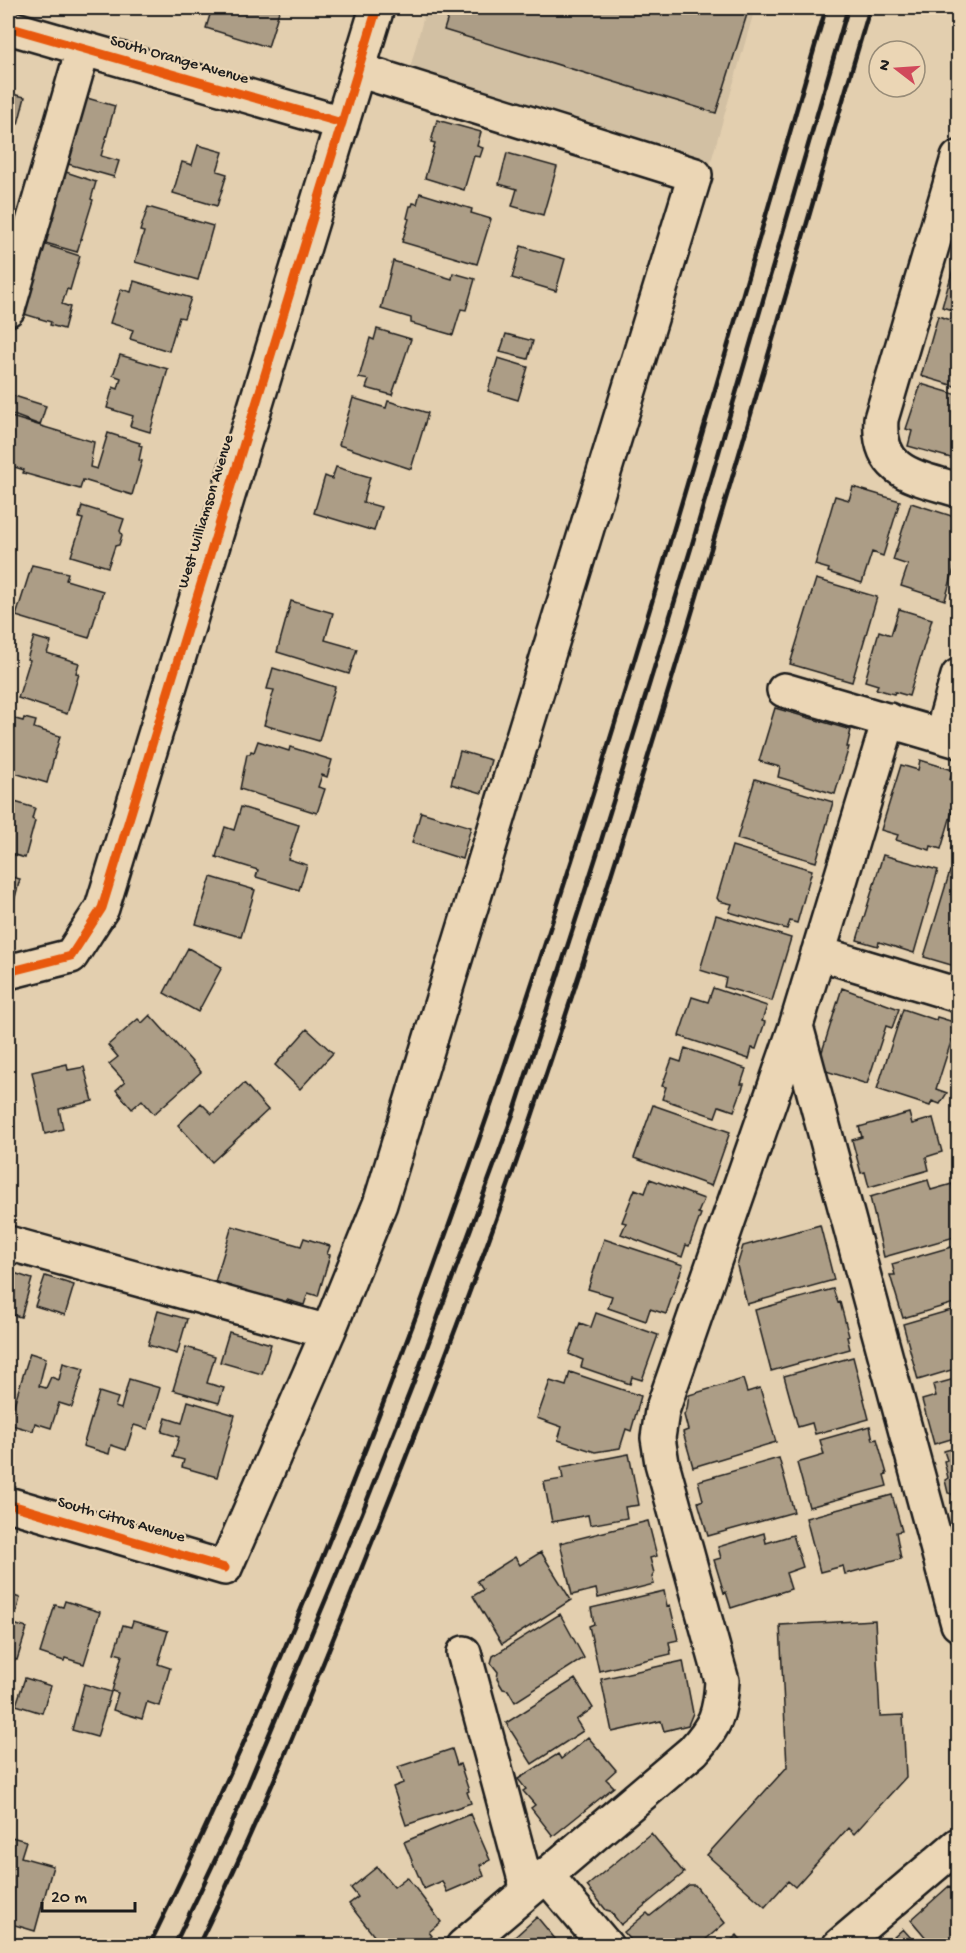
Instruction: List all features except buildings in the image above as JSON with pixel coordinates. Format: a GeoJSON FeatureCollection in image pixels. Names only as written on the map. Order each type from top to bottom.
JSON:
{"type":"FeatureCollection","features":[{"type":"Feature","properties":{"kind":"street","name":"West Williamson Avenue"},"geometry":{"type":"LineString","coordinates":[[8,972],[71,956],[102,908],[377,8]]}},
{"type":"Feature","properties":{"kind":"street","name":"South Orange Avenue"},"geometry":{"type":"LineString","coordinates":[[8,27],[342,123]]}},
{"type":"Feature","properties":{"kind":"street"},"geometry":{"type":"LineString","coordinates":[[8,309],[83,49]]}},
{"type":"Feature","properties":{"kind":"street"},"geometry":{"type":"LineString","coordinates":[[8,1243],[328,1332],[380,1204],[695,175],[358,70]]}},
{"type":"Feature","properties":{"kind":"street"},"geometry":{"type":"LineString","coordinates":[[958,158],[881,419],[880,436],[886,453],[895,467],[911,476],[958,490]]}},
{"type":"Feature","properties":{"kind":"street"},"geometry":{"type":"LineString","coordinates":[[784,690],[950,739],[958,676]]}},
{"type":"Feature","properties":{"kind":"street"},"geometry":{"type":"LineString","coordinates":[[463,1946],[693,1751],[710,1732],[720,1708],[722,1681],[662,1463],[658,1438],[662,1411],[796,1026],[889,720]]}},
{"type":"Feature","properties":{"kind":"street"},"geometry":{"type":"LineString","coordinates":[[818,953],[958,995]]}},
{"type":"Feature","properties":{"kind":"street"},"geometry":{"type":"LineString","coordinates":[[796,1026],[958,1624]]}},
{"type":"Feature","properties":{"kind":"street","name":"South Citrus Avenue"},"geometry":{"type":"LineString","coordinates":[[8,1504],[225,1568],[328,1332]]}},
{"type":"Feature","properties":{"kind":"street"},"geometry":{"type":"LineString","coordinates":[[464,1653],[537,1883],[606,1946]]}},
{"type":"Feature","properties":{"kind":"street"},"geometry":{"type":"LineString","coordinates":[[839,1946],[958,1845]]}},
{"type":"Feature","properties":{"kind":"shaded area"},"geometry":{"type":"Polygon","coordinates":[[[426,8],[755,8],[710,165],[409,72],[426,8]]]}},
{"type":"Feature","properties":{"kind":"railway"},"geometry":{"type":"LineString","coordinates":[[149,1946],[257,1713],[355,1475],[446,1235],[529,992],[607,747],[682,501],[826,8]]}},
{"type":"Feature","properties":{"kind":"railway"},"geometry":{"type":"LineString","coordinates":[[174,1946],[227,1835],[362,1513],[418,1371],[515,1109],[597,854],[691,548],[848,8]]}},
{"type":"Feature","properties":{"kind":"railway"},"geometry":{"type":"LineString","coordinates":[[198,1946],[265,1802],[327,1655],[432,1392],[514,1169],[623,838],[870,8]]}},
{"type":"Feature","properties":{"kind":"cycle path"},"geometry":{"type":"LineString","coordinates":[[8,972],[71,956],[102,908],[377,8]]}},
{"type":"Feature","properties":{"kind":"cycle path"},"geometry":{"type":"LineString","coordinates":[[8,27],[342,123]]}},
{"type":"Feature","properties":{"kind":"cycle path"},"geometry":{"type":"LineString","coordinates":[[8,1504],[225,1568]]}}]}
